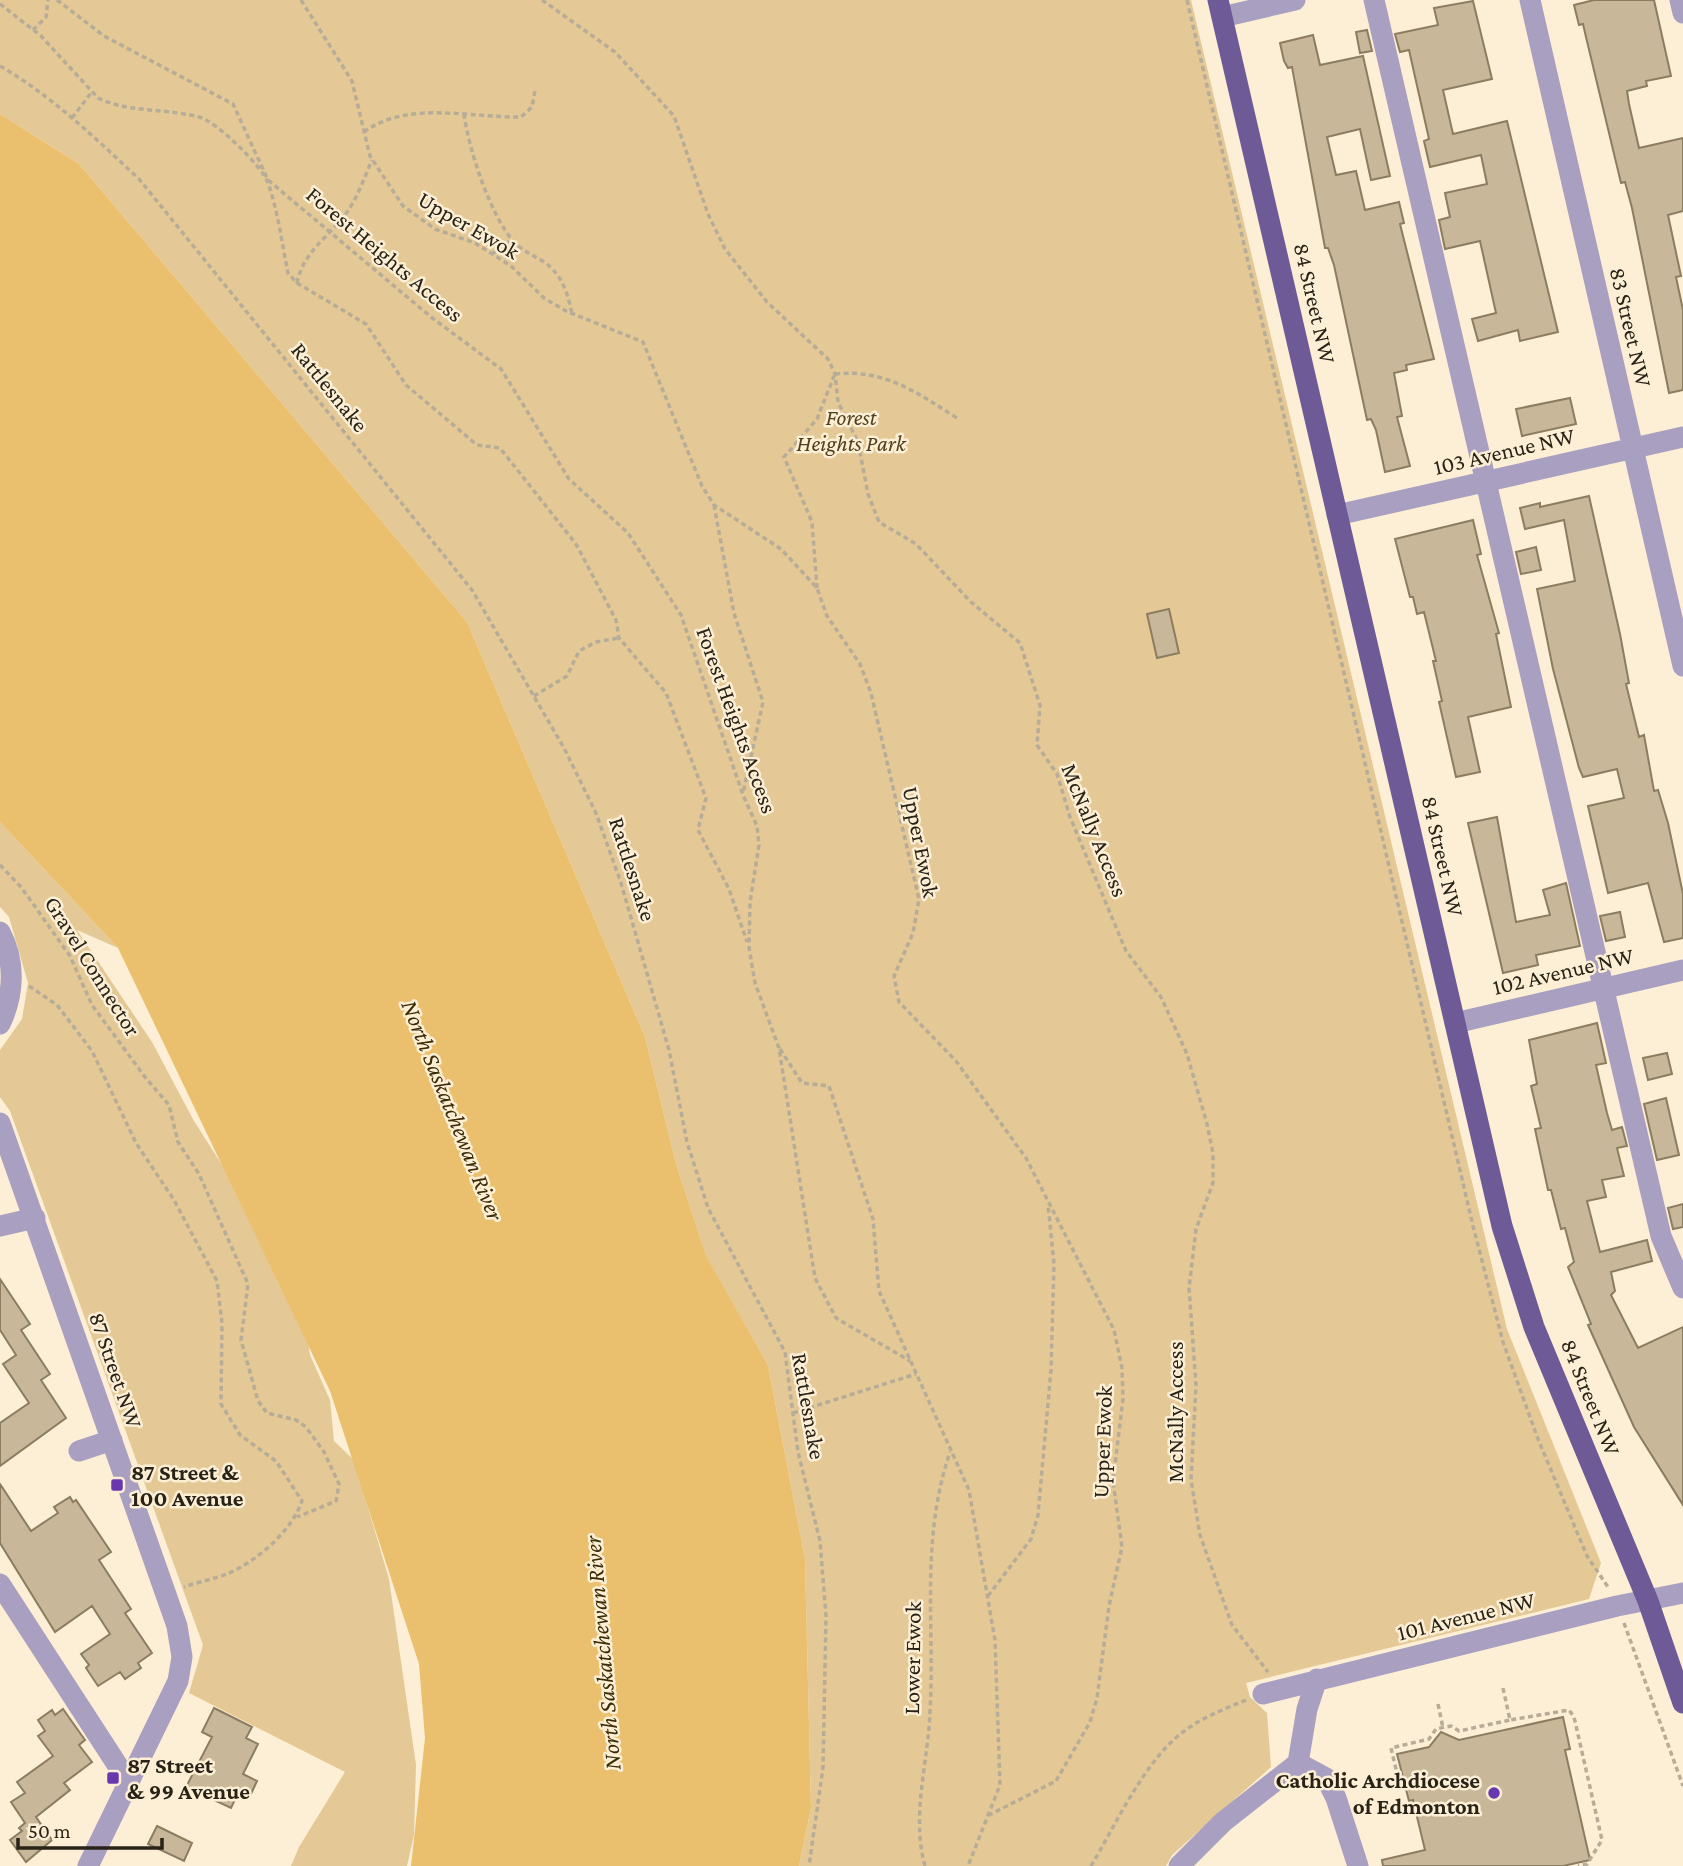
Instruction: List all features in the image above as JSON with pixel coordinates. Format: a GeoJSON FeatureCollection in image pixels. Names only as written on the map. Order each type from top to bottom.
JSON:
{"type":"FeatureCollection","features":[{"type":"Feature","properties":{"kind":"main road","name":"84 Street NW"},"geometry":{"type":"LineString","coordinates":[[1220,9],[1502,1226],[1534,1327],[1648,1601],[1683,1703]]}},
{"type":"Feature","properties":{"kind":"street"},"geometry":{"type":"LineString","coordinates":[[1220,9],[1295,0]]}},
{"type":"Feature","properties":{"kind":"street"},"geometry":{"type":"LineString","coordinates":[[1374,0],[1661,1236],[1683,1288]]}},
{"type":"Feature","properties":{"kind":"street","name":"83 Street NW"},"geometry":{"type":"LineString","coordinates":[[1530,0],[1683,666]]}},
{"type":"Feature","properties":{"kind":"street"},"geometry":{"type":"LineString","coordinates":[[1680,0],[1683,13]]}},
{"type":"Feature","properties":{"kind":"street","name":"103 Avenue NW"},"geometry":{"type":"LineString","coordinates":[[1337,515],[1683,437]]}},
{"type":"Feature","properties":{"kind":"street"},"geometry":{"type":"LineString","coordinates":[[0,932],[12,974],[12,995],[0,1024]]}},
{"type":"Feature","properties":{"kind":"street","name":"102 Avenue NW"},"geometry":{"type":"LineString","coordinates":[[1455,1023],[1683,970]]}},
{"type":"Feature","properties":{"kind":"street","name":"87 Street NW"},"geometry":{"type":"LineString","coordinates":[[0,1123],[177,1626],[182,1657],[178,1681],[88,1866]]}},
{"type":"Feature","properties":{"kind":"street"},"geometry":{"type":"LineString","coordinates":[[0,1226],[35,1218]]}},
{"type":"Feature","properties":{"kind":"street"},"geometry":{"type":"LineString","coordinates":[[79,1451],[112,1440]]}},
{"type":"Feature","properties":{"kind":"street"},"geometry":{"type":"LineString","coordinates":[[0,1584],[129,1783]]}},
{"type":"Feature","properties":{"kind":"street","name":"101 Avenue NW"},"geometry":{"type":"LineString","coordinates":[[1263,1694],[1683,1593]]}},
{"type":"Feature","properties":{"kind":"street"},"geometry":{"type":"LineString","coordinates":[[1179,1866],[1223,1822],[1298,1763],[1307,1709],[1317,1679]]}},
{"type":"Feature","properties":{"kind":"street"},"geometry":{"type":"LineString","coordinates":[[1298,1763],[1326,1778],[1336,1798],[1358,1866]]}},
{"type":"Feature","properties":{"kind":"path"},"geometry":{"type":"LineString","coordinates":[[33,30],[46,17],[48,0]]}},
{"type":"Feature","properties":{"kind":"path","name":"Forest Heights Access"},"geometry":{"type":"LineString","coordinates":[[57,0],[104,36],[233,104],[268,180],[431,317],[501,369],[569,479],[628,533],[681,615],[743,795],[757,826],[758,845],[750,902],[749,947],[755,983],[779,1048],[816,1278],[836,1318],[910,1361]]}},
{"type":"Feature","properties":{"kind":"path","name":"Upper Ewok"},"geometry":{"type":"LineString","coordinates":[[301,0],[352,81],[372,160],[403,206],[435,229],[475,243],[511,266],[544,298],[572,314],[643,342],[702,486],[714,505],[781,549],[817,588],[827,616],[860,664],[871,693],[919,899],[913,933],[894,976],[899,1002],[956,1060],[1026,1158],[1114,1330],[1122,1368],[1123,1399],[1113,1481],[1122,1547],[1109,1606],[1097,1698],[1090,1722],[1056,1781],[989,1815]]}},
{"type":"Feature","properties":{"kind":"path","name":"McNally Access"},"geometry":{"type":"LineString","coordinates":[[542,0],[615,52],[674,116],[708,214],[725,249],[766,302],[828,359],[835,374],[838,402],[858,442],[868,494],[879,522],[916,544],[971,602],[1020,643],[1040,705],[1037,745],[1056,774],[1070,817],[1126,951],[1161,997],[1187,1054],[1207,1124],[1214,1168],[1213,1183],[1196,1229],[1189,1288],[1196,1385],[1191,1480],[1200,1535],[1232,1625],[1269,1674],[1270,1683],[1263,1694]]}},
{"type":"Feature","properties":{"kind":"path"},"geometry":{"type":"LineString","coordinates":[[1187,0],[1473,1226],[1503,1342],[1538,1439],[1587,1556],[1604,1579]]}},
{"type":"Feature","properties":{"kind":"path"},"geometry":{"type":"LineString","coordinates":[[0,4],[33,30],[91,93],[109,103],[199,117],[218,126],[268,180],[288,273],[297,283],[366,324],[406,385],[477,445],[500,448],[576,544],[616,620],[619,638],[666,693],[706,798],[698,830],[729,888],[749,947]]}},
{"type":"Feature","properties":{"kind":"path","name":"Rattlesnake"},"geometry":{"type":"LineString","coordinates":[[0,66],[26,80],[139,179],[472,590],[534,696],[596,813],[621,883],[669,1050],[687,1142],[708,1208],[785,1352],[798,1452],[820,1541],[826,1616],[823,1768],[809,1866]]}},
{"type":"Feature","properties":{"kind":"path"},"geometry":{"type":"LineString","coordinates":[[364,132],[380,120],[410,115],[521,117],[532,107],[536,91]]}},
{"type":"Feature","properties":{"kind":"path"},"geometry":{"type":"LineString","coordinates":[[72,118],[91,93]]}},
{"type":"Feature","properties":{"kind":"path"},"geometry":{"type":"LineString","coordinates":[[464,114],[467,136],[495,209],[512,240],[524,251],[547,263],[558,275],[566,289],[572,314]]}},
{"type":"Feature","properties":{"kind":"path"},"geometry":{"type":"LineString","coordinates":[[297,283],[300,270],[311,251],[345,215],[372,160]]}},
{"type":"Feature","properties":{"kind":"path"},"geometry":{"type":"LineString","coordinates":[[492,254],[512,240]]}},
{"type":"Feature","properties":{"kind":"path"},"geometry":{"type":"LineString","coordinates":[[817,588],[812,522],[784,457],[817,419],[835,374],[879,375],[919,394],[957,418]]}},
{"type":"Feature","properties":{"kind":"path"},"geometry":{"type":"LineString","coordinates":[[714,505],[734,613],[763,702],[743,795]]}},
{"type":"Feature","properties":{"kind":"path"},"geometry":{"type":"LineString","coordinates":[[534,696],[567,676],[579,652],[596,642],[619,638]]}},
{"type":"Feature","properties":{"kind":"path","name":"Gravel Connector"},"geometry":{"type":"LineString","coordinates":[[0,864],[21,887],[70,957],[92,1005],[169,1105],[178,1142],[199,1174],[248,1284],[241,1340],[258,1401],[267,1413],[296,1420],[306,1427],[324,1452],[338,1484],[336,1501],[296,1517]]}},
{"type":"Feature","properties":{"kind":"path"},"geometry":{"type":"LineString","coordinates":[[12,974],[57,1005],[92,1051],[136,1143],[174,1200],[220,1291],[221,1404],[240,1435],[276,1461],[302,1501],[296,1517],[263,1552],[228,1573],[165,1592]]}},
{"type":"Feature","properties":{"kind":"path"},"geometry":{"type":"LineString","coordinates":[[779,1048],[802,1083],[829,1086],[873,1219],[879,1291],[969,1490],[995,1640],[1000,1785],[968,1866]]}},
{"type":"Feature","properties":{"kind":"path"},"geometry":{"type":"LineString","coordinates":[[988,1596],[1031,1539],[1038,1516],[1051,1370],[1054,1264],[1048,1202]]}},
{"type":"Feature","properties":{"kind":"path"},"geometry":{"type":"LineString","coordinates":[[793,1413],[916,1374]]}},
{"type":"Feature","properties":{"kind":"path","name":"Lower Ewok"},"geometry":{"type":"LineString","coordinates":[[925,1866],[918,1839],[930,1712],[931,1530],[939,1486],[951,1451]]}},
{"type":"Feature","properties":{"kind":"path"},"geometry":{"type":"LineString","coordinates":[[1628,1632],[1683,1786]]}},
{"type":"Feature","properties":{"kind":"path"},"geometry":{"type":"LineString","coordinates":[[1503,1688],[1510,1720]]}},
{"type":"Feature","properties":{"kind":"path"},"geometry":{"type":"LineString","coordinates":[[1091,1866],[1151,1767],[1181,1732],[1221,1710],[1263,1694]]}},
{"type":"Feature","properties":{"kind":"path"},"geometry":{"type":"LineString","coordinates":[[1438,1704],[1443,1728]]}},
{"type":"Feature","properties":{"kind":"path"},"geometry":{"type":"LineString","coordinates":[[1400,1786],[1391,1748],[1429,1739],[1436,1729],[1451,1726],[1460,1731],[1560,1709],[1569,1710],[1574,1717],[1602,1840],[1587,1864],[1578,1866]]}},
{"type":"Feature","properties":{"kind":"green space","name":"Forest Heights Park"},"geometry":{"type":"Polygon","coordinates":[[[0,0],[1191,0],[1507,1329],[1601,1563],[1589,1599],[1246,1683],[1250,1697],[1267,1713],[1271,1767],[1172,1855],[1166,1866],[799,1866],[811,1808],[805,1559],[768,1365],[706,1257],[676,1164],[645,1037],[467,622],[79,164],[0,114],[0,0]]]}},
{"type":"Feature","properties":{"kind":"green space"},"geometry":{"type":"Polygon","coordinates":[[[0,822],[118,948],[77,930],[152,1042],[194,1121],[247,1204],[308,1341],[310,1355],[330,1400],[334,1441],[354,1460],[389,1579],[416,1765],[414,1835],[407,1866],[291,1866],[299,1847],[345,1772],[189,1693],[203,1645],[10,1111],[0,1097],[0,1050],[22,1019],[28,983],[9,917],[0,907],[0,822]]]}},
{"type":"Feature","properties":{"kind":"water","name":"North Saskatchewan River"},"geometry":{"type":"Polygon","coordinates":[[[0,114],[79,164],[467,622],[645,1037],[676,1164],[706,1256],[768,1365],[805,1559],[811,1808],[799,1866],[411,1866],[425,1738],[419,1664],[330,1391],[118,948],[0,822],[0,114]]]}},
{"type":"Feature","properties":{"kind":"building"},"geometry":{"type":"Polygon","coordinates":[[[1594,0],[1654,0],[1671,76],[1646,81],[1647,86],[1627,91],[1629,104],[1639,148],[1683,138],[1683,211],[1668,215],[1681,276],[1676,277],[1683,310],[1683,390],[1669,393],[1632,208],[1625,182],[1621,183],[1583,24],[1579,25],[1574,5],[1594,0]]]}},
{"type":"Feature","properties":{"kind":"building"},"geometry":{"type":"Polygon","coordinates":[[[1473,1],[1492,79],[1443,90],[1453,134],[1507,121],[1558,332],[1520,341],[1518,330],[1478,341],[1472,319],[1496,313],[1480,241],[1445,249],[1439,220],[1450,217],[1445,193],[1487,184],[1481,155],[1430,167],[1424,141],[1429,139],[1409,50],[1400,52],[1395,34],[1438,25],[1434,8],[1473,1]]]}},
{"type":"Feature","properties":{"kind":"building"},"geometry":{"type":"Polygon","coordinates":[[[1367,30],[1372,51],[1360,53],[1356,32],[1367,30]]]}},
{"type":"Feature","properties":{"kind":"building"},"geometry":{"type":"Polygon","coordinates":[[[1313,35],[1320,65],[1363,56],[1390,176],[1371,180],[1360,129],[1327,137],[1336,175],[1356,171],[1365,210],[1399,202],[1404,223],[1400,224],[1434,359],[1406,365],[1407,370],[1394,373],[1402,416],[1397,417],[1410,466],[1385,472],[1376,430],[1371,419],[1367,420],[1334,265],[1328,248],[1325,248],[1292,67],[1288,68],[1284,61],[1280,43],[1313,35]]]}},
{"type":"Feature","properties":{"kind":"building"},"geometry":{"type":"Polygon","coordinates":[[[1570,398],[1576,424],[1522,436],[1516,409],[1570,398]]]}},
{"type":"Feature","properties":{"kind":"building"},"geometry":{"type":"Polygon","coordinates":[[[1589,496],[1620,634],[1629,683],[1626,684],[1639,737],[1644,735],[1654,791],[1658,790],[1668,823],[1683,894],[1683,938],[1664,942],[1648,883],[1608,893],[1588,806],[1624,798],[1617,769],[1583,777],[1553,669],[1537,589],[1575,581],[1564,520],[1525,529],[1520,508],[1540,503],[1540,507],[1589,496]]]}},
{"type":"Feature","properties":{"kind":"building"},"geometry":{"type":"Polygon","coordinates":[[[1473,520],[1481,554],[1477,555],[1499,633],[1496,634],[1511,707],[1468,717],[1480,772],[1456,777],[1439,702],[1442,701],[1433,661],[1436,661],[1424,612],[1417,614],[1413,597],[1410,597],[1395,539],[1473,520]]]}},
{"type":"Feature","properties":{"kind":"building"},"geometry":{"type":"Polygon","coordinates":[[[1536,547],[1541,570],[1521,574],[1516,552],[1536,547]]]}},
{"type":"Feature","properties":{"kind":"building"},"geometry":{"type":"Polygon","coordinates":[[[1169,609],[1179,653],[1157,658],[1147,614],[1169,609]]]}},
{"type":"Feature","properties":{"kind":"building"},"geometry":{"type":"Polygon","coordinates":[[[1497,817],[1516,922],[1550,915],[1543,890],[1566,883],[1580,946],[1536,955],[1538,965],[1503,973],[1468,823],[1497,817]]]}},
{"type":"Feature","properties":{"kind":"building"},"geometry":{"type":"Polygon","coordinates":[[[1620,912],[1625,937],[1606,941],[1600,916],[1620,912]]]}},
{"type":"Feature","properties":{"kind":"building"},"geometry":{"type":"Polygon","coordinates":[[[1597,1023],[1606,1063],[1596,1065],[1607,1113],[1612,1130],[1622,1127],[1627,1146],[1617,1148],[1624,1176],[1602,1180],[1606,1197],[1587,1201],[1600,1252],[1647,1240],[1652,1261],[1611,1272],[1615,1291],[1611,1295],[1638,1348],[1683,1327],[1683,1505],[1634,1427],[1588,1325],[1591,1324],[1568,1267],[1574,1262],[1565,1228],[1561,1229],[1551,1190],[1548,1190],[1535,1129],[1541,1128],[1531,1086],[1537,1084],[1529,1040],[1597,1023]]]}},
{"type":"Feature","properties":{"kind":"building"},"geometry":{"type":"Polygon","coordinates":[[[1667,1053],[1672,1074],[1648,1080],[1643,1058],[1667,1053]]]}},
{"type":"Feature","properties":{"kind":"building"},"geometry":{"type":"Polygon","coordinates":[[[1666,1098],[1679,1155],[1657,1160],[1644,1104],[1666,1098]]]}},
{"type":"Feature","properties":{"kind":"building"},"geometry":{"type":"Polygon","coordinates":[[[1683,1204],[1683,1227],[1673,1229],[1668,1208],[1683,1204]]]}},
{"type":"Feature","properties":{"kind":"building"},"geometry":{"type":"Polygon","coordinates":[[[0,1279],[30,1324],[21,1330],[50,1374],[41,1380],[66,1418],[0,1466],[0,1423],[29,1403],[3,1364],[16,1355],[0,1330],[0,1279]]]}},
{"type":"Feature","properties":{"kind":"building"},"geometry":{"type":"Polygon","coordinates":[[[0,1484],[31,1531],[58,1513],[54,1507],[70,1497],[73,1502],[76,1500],[111,1552],[99,1560],[131,1609],[125,1613],[152,1653],[138,1663],[141,1668],[125,1679],[120,1672],[98,1686],[86,1668],[89,1665],[81,1654],[110,1634],[92,1606],[55,1632],[0,1543],[0,1484]]]}},
{"type":"Feature","properties":{"kind":"building"},"geometry":{"type":"Polygon","coordinates":[[[214,1708],[252,1727],[246,1738],[258,1744],[243,1774],[257,1781],[251,1794],[240,1789],[231,1808],[186,1787],[212,1737],[202,1732],[214,1708]]]}},
{"type":"Feature","properties":{"kind":"building"},"geometry":{"type":"Polygon","coordinates":[[[63,1709],[85,1740],[79,1745],[92,1762],[64,1783],[70,1790],[36,1817],[52,1840],[26,1862],[10,1840],[22,1831],[19,1828],[25,1823],[11,1802],[25,1793],[17,1782],[53,1756],[38,1736],[45,1731],[38,1720],[52,1710],[55,1715],[63,1709]]]}},
{"type":"Feature","properties":{"kind":"building","name":"Catholic Archdiocese of Edmonton"},"geometry":{"type":"Polygon","coordinates":[[[1563,1717],[1570,1749],[1565,1750],[1590,1860],[1563,1866],[1383,1866],[1382,1860],[1425,1850],[1413,1800],[1409,1801],[1397,1754],[1429,1747],[1441,1732],[1459,1740],[1563,1717]]]}},
{"type":"Feature","properties":{"kind":"building"},"geometry":{"type":"Polygon","coordinates":[[[157,1826],[192,1843],[184,1861],[148,1844],[157,1826]]]}},
{"type":"Feature","properties":{"kind":"place","name":"87 Street & 100 Avenue"},"geometry":{"type":"Point","coordinates":[117,1485]}},
{"type":"Feature","properties":{"kind":"place","name":"87 Street & 99 Avenue"},"geometry":{"type":"Point","coordinates":[113,1778]}},
{"type":"Feature","properties":{"kind":"place","name":"Catholic Archdiocese of Edmonton"},"geometry":{"type":"Point","coordinates":[1494,1793]}}]}
